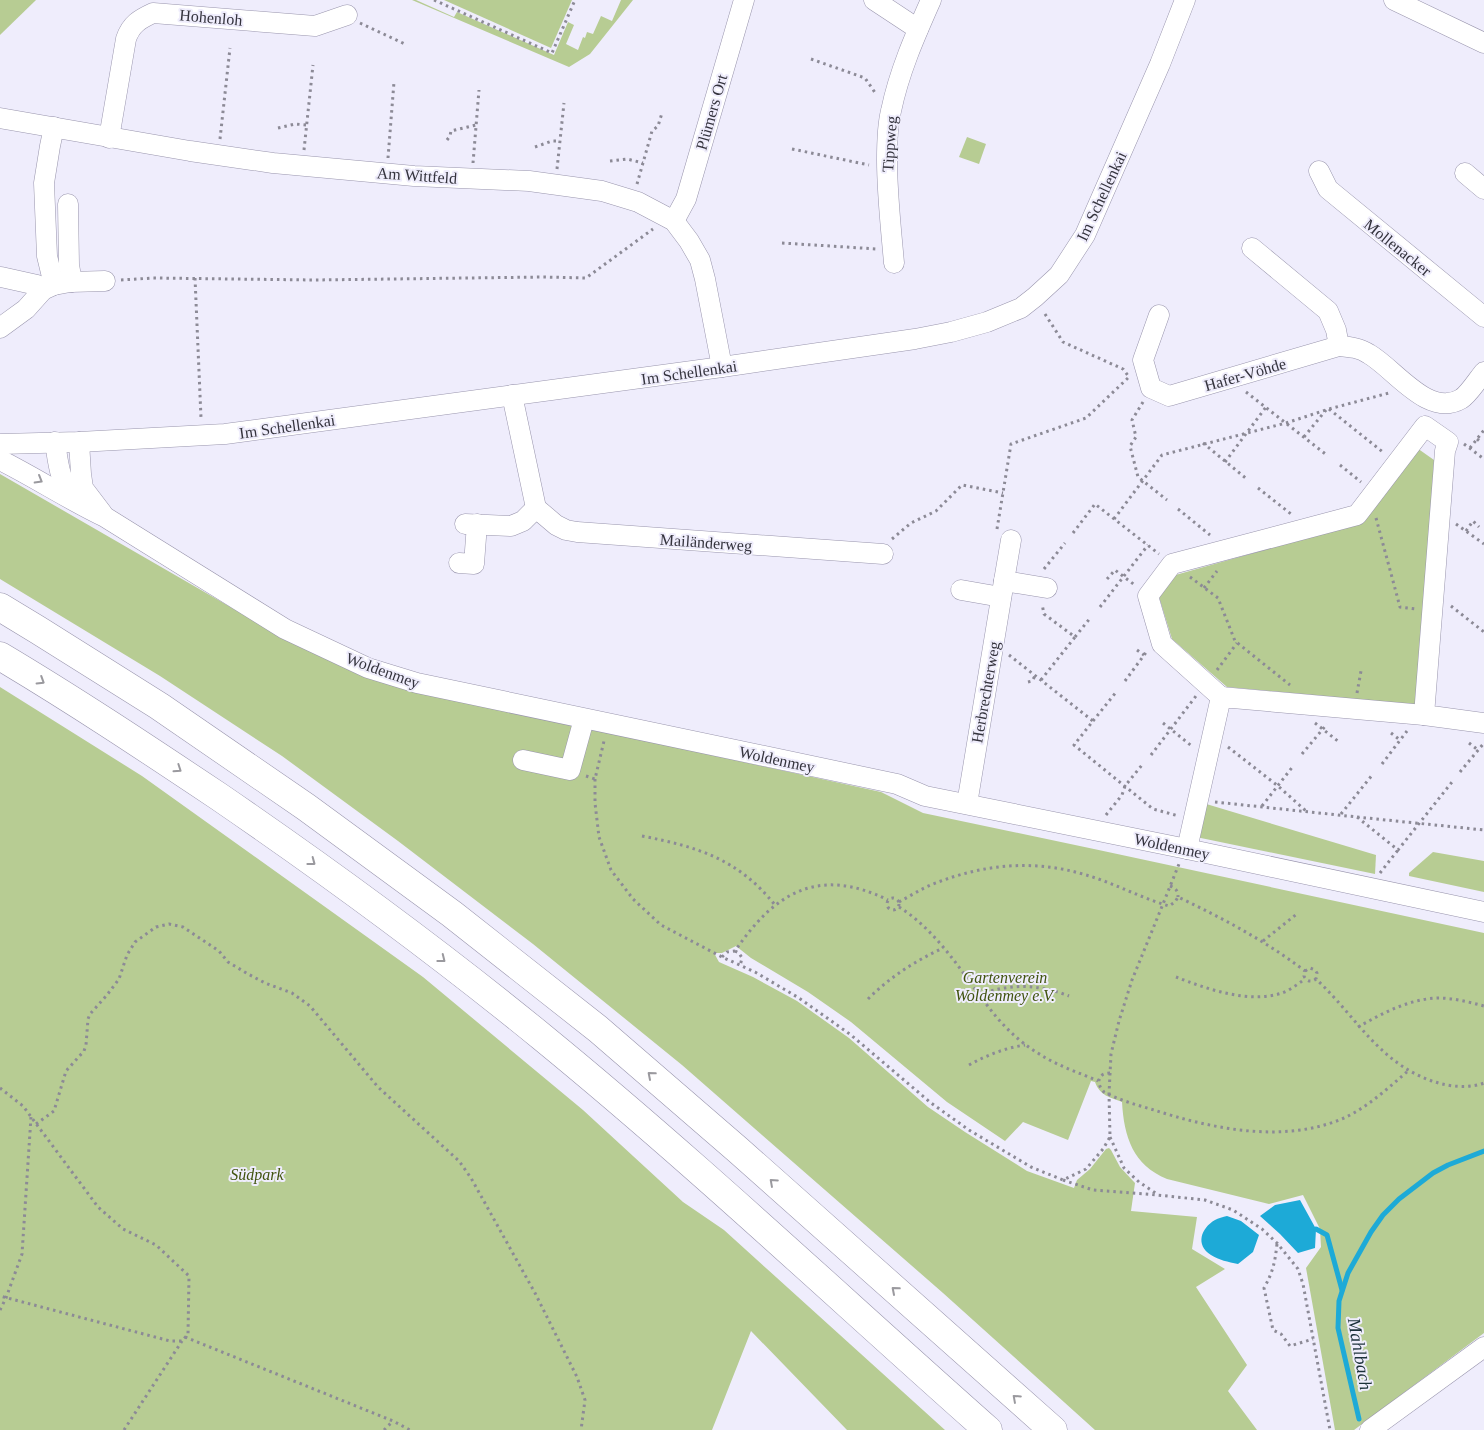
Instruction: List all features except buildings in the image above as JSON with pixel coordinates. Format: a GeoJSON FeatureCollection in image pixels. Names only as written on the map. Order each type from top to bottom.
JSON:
{"type":"FeatureCollection","features":[{"type":"Feature","properties":{"kind":"highway"},"geometry":{"type":"LineString","coordinates":[[0,608],[159,706],[306,807],[452,914],[598,1029],[738,1150],[1053,1430]]}},
{"type":"Feature","properties":{"kind":"highway"},"geometry":{"type":"LineString","coordinates":[[0,656],[155,754],[297,850],[449,964],[623,1105],[988,1430]]}},
{"type":"Feature","properties":{"kind":"street","name":"Plümers Ort"},"geometry":{"type":"LineString","coordinates":[[670,219],[686,199],[744,0]]}},
{"type":"Feature","properties":{"kind":"street"},"geometry":{"type":"LineString","coordinates":[[874,0],[918,29]]}},
{"type":"Feature","properties":{"kind":"street","name":"Tippweg"},"geometry":{"type":"LineString","coordinates":[[893,256],[887,189],[887,141],[890,112],[899,80],[931,0]]}},
{"type":"Feature","properties":{"kind":"street","name":"Im Schellenkai"},"geometry":{"type":"LineString","coordinates":[[0,444],[79,442],[225,434],[722,368],[952,332],[986,322],[1021,308],[1035,297],[1059,275],[1085,235],[1160,64],[1185,0]]}},
{"type":"Feature","properties":{"kind":"street"},"geometry":{"type":"LineString","coordinates":[[1394,0],[1484,43]]}},
{"type":"Feature","properties":{"kind":"street","name":"Hohenloh"},"geometry":{"type":"LineString","coordinates":[[109,138],[126,39],[130,29],[139,20],[153,12],[315,26],[347,16]]}},
{"type":"Feature","properties":{"kind":"street","name":"Am Wittfeld"},"geometry":{"type":"LineString","coordinates":[[0,118],[109,138],[273,163],[414,176],[529,180],[602,191],[638,202],[670,219],[689,240],[700,260],[706,279],[722,368]]}},
{"type":"Feature","properties":{"kind":"street"},"geometry":{"type":"LineString","coordinates":[[54,127],[44,183],[46,256],[56,286]]}},
{"type":"Feature","properties":{"kind":"street","name":"Mollenacker"},"geometry":{"type":"LineString","coordinates":[[1319,171],[1328,189],[1484,317]]}},
{"type":"Feature","properties":{"kind":"street"},"geometry":{"type":"LineString","coordinates":[[1465,173],[1484,189]]}},
{"type":"Feature","properties":{"kind":"street"},"geometry":{"type":"LineString","coordinates":[[0,328],[56,286],[69,265],[68,204]]}},
{"type":"Feature","properties":{"kind":"street"},"geometry":{"type":"LineString","coordinates":[[1252,248],[1328,311],[1340,346]]}},
{"type":"Feature","properties":{"kind":"street"},"geometry":{"type":"LineString","coordinates":[[1,277],[37,285],[56,286],[105,281]]}},
{"type":"Feature","properties":{"kind":"street"},"geometry":{"type":"LineString","coordinates":[[1151,388],[1143,360],[1159,315]]}},
{"type":"Feature","properties":{"kind":"street","name":"Hafer-Vöhde"},"geometry":{"type":"LineString","coordinates":[[1151,388],[1169,396],[1340,346],[1358,348],[1371,354],[1426,399],[1448,404],[1463,398],[1484,372]]}},
{"type":"Feature","properties":{"kind":"street"},"geometry":{"type":"LineString","coordinates":[[459,563],[474,564],[471,524],[511,526],[523,521],[536,508],[512,395]]}},
{"type":"Feature","properties":{"kind":"street"},"geometry":{"type":"LineString","coordinates":[[1422,715],[1433,602],[1444,451],[1448,442],[1425,426],[1356,515],[1172,564],[1148,596],[1162,644],[1214,690],[1314,713],[1341,707],[1484,723]]}},
{"type":"Feature","properties":{"kind":"street"},"geometry":{"type":"LineString","coordinates":[[55,442],[59,469],[64,484],[76,502]]}},
{"type":"Feature","properties":{"kind":"street","name":"Woldenmey"},"geometry":{"type":"LineString","coordinates":[[79,442],[83,488],[105,516]]}},
{"type":"Feature","properties":{"kind":"street","name":"Woldenmey"},"geometry":{"type":"LineString","coordinates":[[0,460],[105,516],[285,629],[368,668],[417,683],[897,784],[925,796],[1484,912]]}},
{"type":"Feature","properties":{"kind":"street","name":"Mailänderweg"},"geometry":{"type":"LineString","coordinates":[[536,508],[556,525],[577,532],[883,554]]}},
{"type":"Feature","properties":{"kind":"street","name":"Herbrechterweg"},"geometry":{"type":"LineString","coordinates":[[967,804],[1002,589],[1004,537]]}},
{"type":"Feature","properties":{"kind":"street"},"geometry":{"type":"LineString","coordinates":[[961,590],[1044,586]]}},
{"type":"Feature","properties":{"kind":"street"},"geometry":{"type":"LineString","coordinates":[[1187,849],[1213,735],[1214,690]]}},
{"type":"Feature","properties":{"kind":"street"},"geometry":{"type":"LineString","coordinates":[[524,760],[570,770],[584,719]]}},
{"type":"Feature","properties":{"kind":"street"},"geometry":{"type":"LineString","coordinates":[[1370,1430],[1484,1347]]}},
{"type":"Feature","properties":{"kind":"path"},"geometry":{"type":"LineString","coordinates":[[434,0],[552,53],[575,0]]}},
{"type":"Feature","properties":{"kind":"path"},"geometry":{"type":"LineString","coordinates":[[347,16],[405,44]]}},
{"type":"Feature","properties":{"kind":"path"},"geometry":{"type":"LineString","coordinates":[[219,147],[230,48]]}},
{"type":"Feature","properties":{"kind":"path"},"geometry":{"type":"LineString","coordinates":[[811,59],[865,78],[890,112]]}},
{"type":"Feature","properties":{"kind":"path"},"geometry":{"type":"LineString","coordinates":[[303,158],[313,65]]}},
{"type":"Feature","properties":{"kind":"path"},"geometry":{"type":"LineString","coordinates":[[387,166],[394,82]]}},
{"type":"Feature","properties":{"kind":"path"},"geometry":{"type":"LineString","coordinates":[[472,171],[479,90]]}},
{"type":"Feature","properties":{"kind":"path"},"geometry":{"type":"LineString","coordinates":[[556,177],[564,103]]}},
{"type":"Feature","properties":{"kind":"path"},"geometry":{"type":"LineString","coordinates":[[636,186],[652,131],[658,126],[662,113]]}},
{"type":"Feature","properties":{"kind":"path"},"geometry":{"type":"LineString","coordinates":[[278,128],[294,124],[307,125]]}},
{"type":"Feature","properties":{"kind":"path"},"geometry":{"type":"LineString","coordinates":[[447,140],[451,131],[476,125]]}},
{"type":"Feature","properties":{"kind":"path"},"geometry":{"type":"LineString","coordinates":[[535,147],[552,141],[560,141]]}},
{"type":"Feature","properties":{"kind":"path"},"geometry":{"type":"LineString","coordinates":[[792,150],[887,169]]}},
{"type":"Feature","properties":{"kind":"path"},"geometry":{"type":"LineString","coordinates":[[610,161],[627,159],[643,163]]}},
{"type":"Feature","properties":{"kind":"path"},"geometry":{"type":"LineString","coordinates":[[105,281],[153,278],[315,280],[586,278],[660,224],[670,219]]}},
{"type":"Feature","properties":{"kind":"path"},"geometry":{"type":"LineString","coordinates":[[782,243],[893,256]]}},
{"type":"Feature","properties":{"kind":"path"},"geometry":{"type":"LineString","coordinates":[[195,278],[202,436]]}},
{"type":"Feature","properties":{"kind":"path"},"geometry":{"type":"LineString","coordinates":[[1004,537],[1003,493],[1011,444],[1086,418],[1128,377],[1123,369],[1063,342],[1045,314]]}},
{"type":"Feature","properties":{"kind":"path"},"geometry":{"type":"LineString","coordinates":[[1229,379],[1328,456]]}},
{"type":"Feature","properties":{"kind":"path"},"geometry":{"type":"LineString","coordinates":[[1151,388],[1132,420],[1136,437],[1130,446],[1138,477],[1167,500]]}},
{"type":"Feature","properties":{"kind":"path"},"geometry":{"type":"LineString","coordinates":[[1114,518],[1162,455],[1412,388]]}},
{"type":"Feature","properties":{"kind":"path"},"geometry":{"type":"LineString","coordinates":[[1225,462],[1266,408]]}},
{"type":"Feature","properties":{"kind":"path"},"geometry":{"type":"LineString","coordinates":[[1304,437],[1328,410]]}},
{"type":"Feature","properties":{"kind":"path"},"geometry":{"type":"LineString","coordinates":[[1328,410],[1396,462]]}},
{"type":"Feature","properties":{"kind":"path"},"geometry":{"type":"LineString","coordinates":[[1470,448],[1484,430]]}},
{"type":"Feature","properties":{"kind":"path"},"geometry":{"type":"LineString","coordinates":[[1477,439],[1482,443]]}},
{"type":"Feature","properties":{"kind":"path"},"geometry":{"type":"LineString","coordinates":[[1203,443],[1248,480]]}},
{"type":"Feature","properties":{"kind":"path"},"geometry":{"type":"LineString","coordinates":[[1340,465],[1372,495],[1400,607],[1433,602],[1484,632]]}},
{"type":"Feature","properties":{"kind":"path"},"geometry":{"type":"LineString","coordinates":[[883,554],[886,544],[912,523],[936,511],[962,485],[1003,493]]}},
{"type":"Feature","properties":{"kind":"path"},"geometry":{"type":"LineString","coordinates":[[1258,488],[1308,528]]}},
{"type":"Feature","properties":{"kind":"path"},"geometry":{"type":"LineString","coordinates":[[1073,533],[1095,504],[1218,598],[1235,641],[1314,713],[1323,729],[1339,742]]}},
{"type":"Feature","properties":{"kind":"path"},"geometry":{"type":"LineString","coordinates":[[1178,509],[1228,550]]}},
{"type":"Feature","properties":{"kind":"path"},"geometry":{"type":"LineString","coordinates":[[1440,511],[1484,544]]}},
{"type":"Feature","properties":{"kind":"path"},"geometry":{"type":"LineString","coordinates":[[1466,531],[1473,521],[1479,527]]}},
{"type":"Feature","properties":{"kind":"path"},"geometry":{"type":"LineString","coordinates":[[1065,543],[1044,586],[1044,614],[1075,637]]}},
{"type":"Feature","properties":{"kind":"path"},"geometry":{"type":"LineString","coordinates":[[1100,606],[1148,545]]}},
{"type":"Feature","properties":{"kind":"path"},"geometry":{"type":"LineString","coordinates":[[1107,579],[1115,570],[1148,596]]}},
{"type":"Feature","properties":{"kind":"path"},"geometry":{"type":"LineString","coordinates":[[1041,680],[1091,617]]}},
{"type":"Feature","properties":{"kind":"path"},"geometry":{"type":"LineString","coordinates":[[1125,681],[1160,635]]}},
{"type":"Feature","properties":{"kind":"path"},"geometry":{"type":"LineString","coordinates":[[1151,755],[1170,729],[1214,690],[1237,643]]}},
{"type":"Feature","properties":{"kind":"path"},"geometry":{"type":"LineString","coordinates":[[1004,650],[1093,721]]}},
{"type":"Feature","properties":{"kind":"path"},"geometry":{"type":"LineString","coordinates":[[1136,650],[1144,655]]}},
{"type":"Feature","properties":{"kind":"path"},"geometry":{"type":"LineString","coordinates":[[1028,682],[1032,681],[1036,676]]}},
{"type":"Feature","properties":{"kind":"path"},"geometry":{"type":"LineString","coordinates":[[1117,691],[1074,745],[1153,809],[1194,819]]}},
{"type":"Feature","properties":{"kind":"path"},"geometry":{"type":"LineString","coordinates":[[1302,754],[1341,707]]}},
{"type":"Feature","properties":{"kind":"path"},"geometry":{"type":"LineString","coordinates":[[1382,764],[1422,715]]}},
{"type":"Feature","properties":{"kind":"path"},"geometry":{"type":"LineString","coordinates":[[608,723],[594,779],[599,837],[611,870],[632,899],[661,925],[722,958],[755,972],[799,998],[844,1030],[931,1103],[969,1130],[1030,1168],[1093,1190],[1157,1194],[1205,1200],[1232,1210],[1262,1229],[1277,1243],[1298,1269],[1303,1284],[1330,1430]]}},
{"type":"Feature","properties":{"kind":"path"},"geometry":{"type":"LineString","coordinates":[[1163,723],[1208,758]]}},
{"type":"Feature","properties":{"kind":"path"},"geometry":{"type":"LineString","coordinates":[[1391,733],[1400,740]]}},
{"type":"Feature","properties":{"kind":"path"},"geometry":{"type":"LineString","coordinates":[[1213,735],[1307,811]]}},
{"type":"Feature","properties":{"kind":"path"},"geometry":{"type":"LineString","coordinates":[[1469,743],[1478,750]]}},
{"type":"Feature","properties":{"kind":"path"},"geometry":{"type":"LineString","coordinates":[[1460,772],[1484,743]]}},
{"type":"Feature","properties":{"kind":"path"},"geometry":{"type":"LineString","coordinates":[[1105,816],[1142,765]]}},
{"type":"Feature","properties":{"kind":"path"},"geometry":{"type":"LineString","coordinates":[[1262,806],[1294,765]]}},
{"type":"Feature","properties":{"kind":"path"},"geometry":{"type":"LineString","coordinates":[[570,770],[594,779]]}},
{"type":"Feature","properties":{"kind":"path"},"geometry":{"type":"LineString","coordinates":[[1341,814],[1373,774]]}},
{"type":"Feature","properties":{"kind":"path"},"geometry":{"type":"LineString","coordinates":[[1379,874],[1452,782]]}},
{"type":"Feature","properties":{"kind":"path"},"geometry":{"type":"LineString","coordinates":[[1198,800],[1484,830]]}},
{"type":"Feature","properties":{"kind":"path"},"geometry":{"type":"LineString","coordinates":[[1357,817],[1398,850]]}},
{"type":"Feature","properties":{"kind":"path"},"geometry":{"type":"LineString","coordinates":[[642,836],[690,847],[718,857],[738,869],[762,888],[775,905]]}},
{"type":"Feature","properties":{"kind":"path"},"geometry":{"type":"LineString","coordinates":[[1157,1194],[1139,1182],[1124,1168],[1110,1137],[1109,1094],[1111,1054],[1132,980],[1178,864],[1187,849]]}},
{"type":"Feature","properties":{"kind":"path"},"geometry":{"type":"LineString","coordinates":[[899,902],[931,885],[959,874],[996,866],[1026,865],[1058,868],[1087,875],[1169,906],[1178,897],[1178,891],[1170,886]]}},
{"type":"Feature","properties":{"kind":"path"},"geometry":{"type":"LineString","coordinates":[[735,951],[761,918],[775,905],[813,886],[831,884],[852,886],[888,900],[895,898],[899,902],[899,907]]}},
{"type":"Feature","properties":{"kind":"path"},"geometry":{"type":"LineString","coordinates":[[1178,897],[1264,941],[1305,971]]}},
{"type":"Feature","properties":{"kind":"path"},"geometry":{"type":"LineString","coordinates":[[888,900],[886,905],[888,909],[892,911],[899,907]]}},
{"type":"Feature","properties":{"kind":"path"},"geometry":{"type":"LineString","coordinates":[[899,907],[931,934],[960,968],[977,992]]}},
{"type":"Feature","properties":{"kind":"path"},"geometry":{"type":"LineString","coordinates":[[1264,941],[1298,913]]}},
{"type":"Feature","properties":{"kind":"path"},"geometry":{"type":"LineString","coordinates":[[36,1124],[54,1111],[66,1071],[84,1051],[90,1014],[119,979],[127,955],[135,942],[156,927],[170,924],[183,927],[219,951],[228,962],[265,983],[292,993],[310,1006],[378,1087],[459,1161],[471,1178],[535,1293],[577,1377],[584,1400],[581,1430]]}},
{"type":"Feature","properties":{"kind":"path"},"geometry":{"type":"LineString","coordinates":[[868,999],[891,978],[912,963],[943,948]]}},
{"type":"Feature","properties":{"kind":"path"},"geometry":{"type":"LineString","coordinates":[[722,958],[727,952],[735,951],[742,958],[740,966]]}},
{"type":"Feature","properties":{"kind":"path"},"geometry":{"type":"LineString","coordinates":[[1305,971],[1310,968],[1315,970],[1317,974],[1316,979]]}},
{"type":"Feature","properties":{"kind":"path"},"geometry":{"type":"LineString","coordinates":[[1305,971],[1305,979]]}},
{"type":"Feature","properties":{"kind":"path"},"geometry":{"type":"LineString","coordinates":[[1176,977],[1218,991],[1248,997],[1266,997],[1283,992],[1305,979]]}},
{"type":"Feature","properties":{"kind":"path"},"geometry":{"type":"LineString","coordinates":[[1305,979],[1308,981],[1316,979]]}},
{"type":"Feature","properties":{"kind":"path"},"geometry":{"type":"LineString","coordinates":[[1316,979],[1358,1027],[1392,1059],[1408,1071],[1430,1081],[1450,1086],[1466,1087],[1484,1083]]}},
{"type":"Feature","properties":{"kind":"path"},"geometry":{"type":"LineString","coordinates":[[977,992],[980,990],[985,993],[999,989],[1026,986],[1069,996]]}},
{"type":"Feature","properties":{"kind":"path"},"geometry":{"type":"LineString","coordinates":[[977,992],[976,1000],[984,1001]]}},
{"type":"Feature","properties":{"kind":"path"},"geometry":{"type":"LineString","coordinates":[[984,1001],[986,999],[985,993]]}},
{"type":"Feature","properties":{"kind":"path"},"geometry":{"type":"LineString","coordinates":[[1358,1027],[1412,1002],[1438,998],[1484,1006]]}},
{"type":"Feature","properties":{"kind":"path"},"geometry":{"type":"LineString","coordinates":[[984,1001],[998,1020],[1026,1045],[1042,1056],[1098,1081]]}},
{"type":"Feature","properties":{"kind":"path"},"geometry":{"type":"LineString","coordinates":[[969,1065],[1000,1050],[1026,1045]]}},
{"type":"Feature","properties":{"kind":"path"},"geometry":{"type":"LineString","coordinates":[[1110,1073],[1102,1074],[1098,1081],[1100,1088],[1109,1094],[1174,1117],[1214,1126],[1273,1131],[1299,1130],[1322,1126],[1336,1120],[1362,1108],[1408,1071]]}},
{"type":"Feature","properties":{"kind":"path"},"geometry":{"type":"LineString","coordinates":[[0,1088],[23,1106],[98,1207],[123,1228],[156,1245],[189,1276],[188,1334],[124,1430]]}},
{"type":"Feature","properties":{"kind":"path"},"geometry":{"type":"LineString","coordinates":[[0,1310],[22,1254],[31,1116]]}},
{"type":"Feature","properties":{"kind":"path"},"geometry":{"type":"LineString","coordinates":[[1063,1180],[1086,1169],[1103,1149],[1110,1137]]}},
{"type":"Feature","properties":{"kind":"path"},"geometry":{"type":"LineString","coordinates":[[1277,1243],[1274,1266],[1264,1288],[1273,1330],[1281,1334],[1290,1346],[1313,1339]]}},
{"type":"Feature","properties":{"kind":"path"},"geometry":{"type":"LineString","coordinates":[[0,1296],[170,1342],[184,1339],[393,1421],[410,1430]]}},
{"type":"Feature","properties":{"kind":"path"},"geometry":{"type":"LineString","coordinates":[[384,1430],[393,1421]]}},
{"type":"Feature","properties":{"kind":"green space"},"geometry":{"type":"Polygon","coordinates":[[[0,0],[36,0],[0,35],[0,0]]]}},
{"type":"Feature","properties":{"kind":"green space"},"geometry":{"type":"Polygon","coordinates":[[[412,0],[416,0],[454,17],[457,12],[554,55],[568,22],[574,25],[566,44],[578,50],[587,32],[593,34],[601,16],[612,21],[621,0],[633,0],[590,54],[569,67],[412,0]]]}},
{"type":"Feature","properties":{"kind":"green space"},"geometry":{"type":"Polygon","coordinates":[[[444,0],[572,0],[551,48],[444,0]]]}},
{"type":"Feature","properties":{"kind":"green space"},"geometry":{"type":"Polygon","coordinates":[[[967,137],[986,144],[979,164],[959,157],[967,137]]]}},
{"type":"Feature","properties":{"kind":"green space"},"geometry":{"type":"Polygon","coordinates":[[[1417,448],[1434,460],[1419,705],[1227,687],[1172,639],[1159,597],[1172,576],[1359,523],[1417,448]]]}},
{"type":"Feature","properties":{"kind":"green space","name":"Gartenverein Woldenmey e.V."},"geometry":{"type":"Polygon","coordinates":[[[0,474],[279,635],[606,732],[881,792],[923,813],[1484,933],[1484,1333],[1354,1430],[1335,1430],[1306,1268],[1321,1247],[1320,1229],[1303,1195],[1269,1204],[1167,1179],[1155,1173],[1138,1158],[1132,1148],[1125,1127],[1122,1102],[1103,1093],[1095,1082],[1091,1081],[1068,1140],[1023,1122],[1005,1141],[947,1102],[851,1022],[808,992],[751,958],[736,946],[722,953],[714,953],[719,962],[753,977],[797,1001],[849,1038],[928,1107],[1027,1171],[1074,1188],[1077,1180],[1109,1148],[1120,1167],[1135,1183],[1131,1211],[1197,1217],[1192,1249],[1225,1269],[1196,1287],[1247,1365],[1228,1391],[1257,1430],[1095,1430],[943,1293],[682,1065],[533,944],[398,841],[282,756],[160,676],[0,579],[0,474]]]}},
{"type":"Feature","properties":{"kind":"green space","name":"Südpark"},"geometry":{"type":"Polygon","coordinates":[[[0,687],[142,776],[423,977],[583,1110],[683,1202],[724,1230],[945,1430],[847,1430],[751,1331],[712,1430],[0,1430],[0,687]]]}},
{"type":"Feature","properties":{"kind":"green space"},"geometry":{"type":"Polygon","coordinates":[[[1203,803],[1376,855],[1375,874],[1196,837],[1203,803]]]}},
{"type":"Feature","properties":{"kind":"green space"},"geometry":{"type":"Polygon","coordinates":[[[1433,852],[1484,861],[1484,892],[1409,876],[1409,873],[1433,852]]]}},
{"type":"Feature","properties":{"kind":"water"},"geometry":{"type":"Polygon","coordinates":[[[1300,1200],[1316,1229],[1315,1248],[1298,1253],[1260,1216],[1275,1205],[1300,1200]]]}},
{"type":"Feature","properties":{"kind":"water"},"geometry":{"type":"Polygon","coordinates":[[[1227,1216],[1241,1221],[1259,1235],[1253,1252],[1238,1264],[1220,1260],[1211,1255],[1206,1251],[1202,1242],[1203,1232],[1206,1227],[1210,1223],[1227,1216]]]}},
{"type":"Feature","properties":{"kind":"waterway","name":"Mahlbach"},"geometry":{"type":"LineString","coordinates":[[1359,1419],[1338,1328],[1339,1301],[1348,1273],[1371,1232],[1383,1215],[1399,1199],[1433,1173],[1484,1151]]}},
{"type":"Feature","properties":{"kind":"waterway"},"geometry":{"type":"LineString","coordinates":[[1316,1229],[1327,1235],[1342,1290]]}}]}
